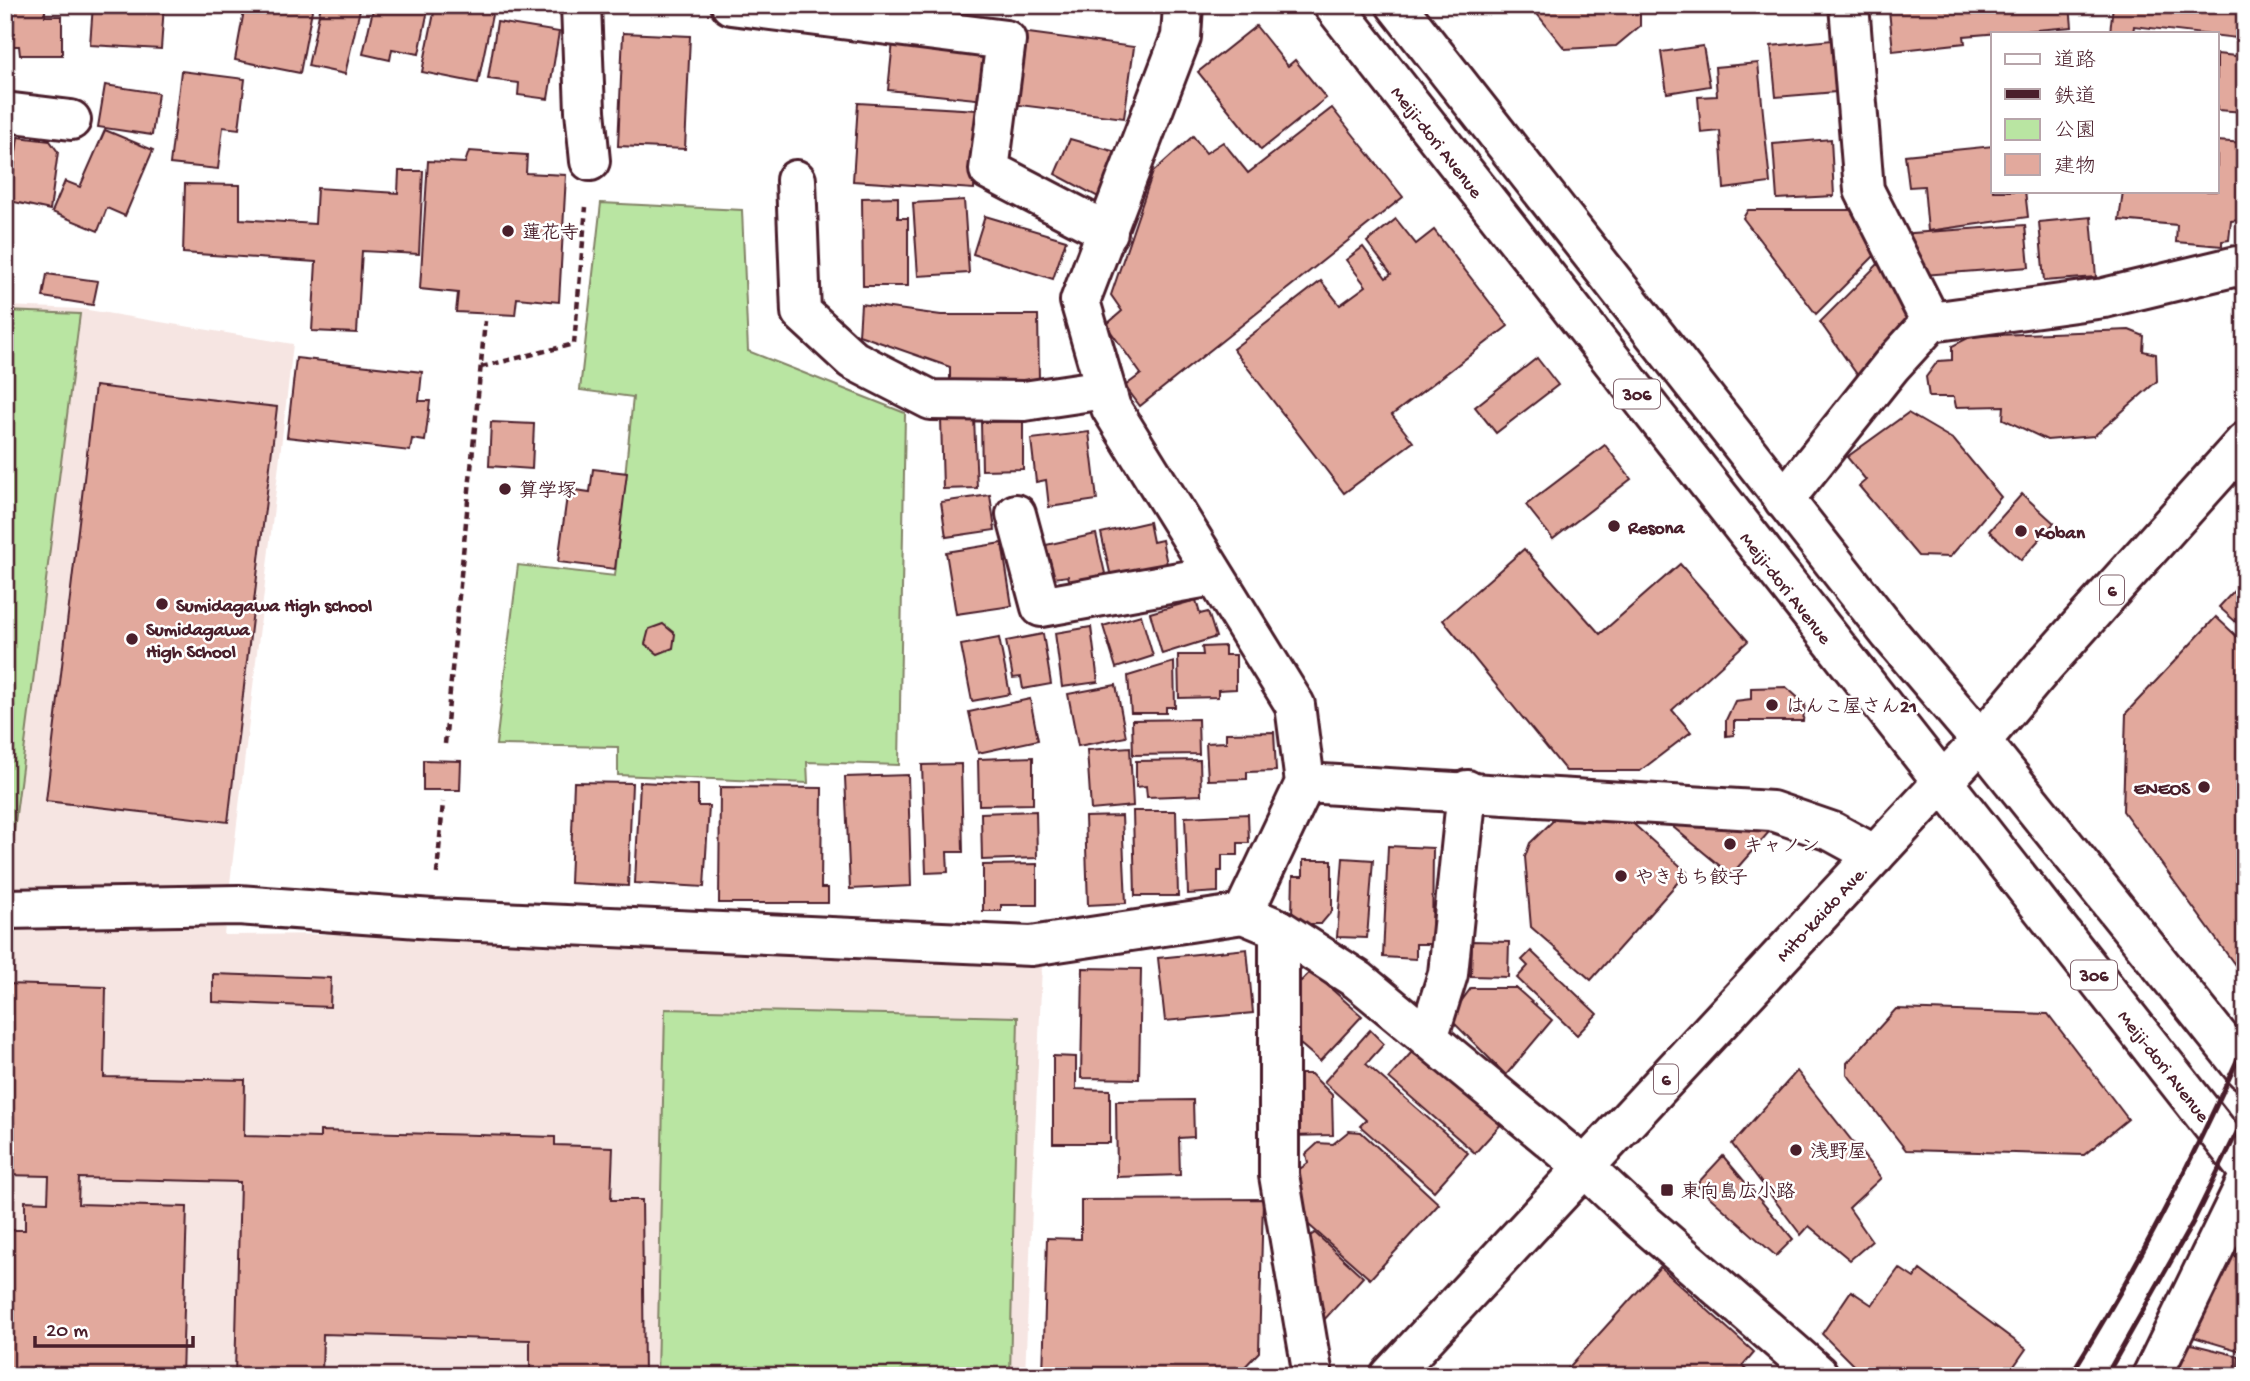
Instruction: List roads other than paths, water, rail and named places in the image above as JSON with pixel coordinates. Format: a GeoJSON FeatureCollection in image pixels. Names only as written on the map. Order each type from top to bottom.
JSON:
{"type":"FeatureCollection","features":[{"type":"Feature","properties":{"kind":"main road"},"geometry":{"type":"LineString","coordinates":[[581,5],[585,111],[590,160]]}},
{"type":"Feature","properties":{"kind":"main road"},"geometry":{"type":"LineString","coordinates":[[731,5],[1006,40],[989,170],[1108,232]]}},
{"type":"Feature","properties":{"kind":"main road"},"geometry":{"type":"LineString","coordinates":[[1183,5],[1181,37],[1080,301],[1111,408],[1295,705],[1305,782],[1243,914]]}},
{"type":"Feature","properties":{"kind":"main road","name":"Meiji-dori Avenue"},"geometry":{"type":"LineString","coordinates":[[1333,5],[2245,1167]]}},
{"type":"Feature","properties":{"kind":"main road","name":"306"},"geometry":{"type":"LineString","coordinates":[[1396,5],[1890,634],[1981,741],[2245,1070]]}},
{"type":"Feature","properties":{"kind":"main road"},"geometry":{"type":"LineString","coordinates":[[1849,5],[1864,190],[1931,322]]}},
{"type":"Feature","properties":{"kind":"main road"},"geometry":{"type":"LineString","coordinates":[[5,112],[71,120]]}},
{"type":"Feature","properties":{"kind":"main road"},"geometry":{"type":"LineString","coordinates":[[796,180],[801,312],[853,360],[930,400],[1024,401],[1105,389]]}},
{"type":"Feature","properties":{"kind":"main road"},"geometry":{"type":"LineString","coordinates":[[1784,500],[1891,366],[1931,322],[2104,298],[2242,263]]}},
{"type":"Feature","properties":{"kind":"main road","name":"Mito-kaido Ave."},"geometry":{"type":"LineString","coordinates":[[1390,1376],[1981,741],[2245,442]]}},
{"type":"Feature","properties":{"kind":"main road"},"geometry":{"type":"LineString","coordinates":[[1016,514],[1041,607],[1213,576]]}},
{"type":"Feature","properties":{"kind":"main road"},"geometry":{"type":"LineString","coordinates":[[1305,782],[1772,811],[1833,832],[1875,855]]}},
{"type":"Feature","properties":{"kind":"main road"},"geometry":{"type":"LineString","coordinates":[[1428,1038],[1448,974],[1467,790]]}},
{"type":"Feature","properties":{"kind":"main road"},"geometry":{"type":"LineString","coordinates":[[5,909],[238,905],[433,919],[1031,946],[1243,914],[1279,929],[1358,981],[1583,1166],[1818,1374]]}},
{"type":"Feature","properties":{"kind":"main road"},"geometry":{"type":"LineString","coordinates":[[1279,929],[1279,1175],[1312,1366]]}},
{"type":"Feature","properties":{"kind":"main road"},"geometry":{"type":"LineString","coordinates":[[2152,1376],[2245,1185]]}},
{"type":"Feature","properties":{"kind":"railway"},"geometry":{"type":"LineString","coordinates":[[2070,1376],[2164,1212],[2245,1043]]}},
{"type":"Feature","properties":{"kind":"railway"},"geometry":{"type":"LineString","coordinates":[[2106,1376],[2193,1222],[2245,1116]]}},
{"type":"Feature","properties":{"kind":"place","name":"蓮花寺"},"geometry":{"type":"Point","coordinates":[508,231]}},
{"type":"Feature","properties":{"kind":"place","name":"算学塚"},"geometry":{"type":"Point","coordinates":[505,489]}},
{"type":"Feature","properties":{"kind":"place","name":"Resona"},"geometry":{"type":"Point","coordinates":[1614,526]}},
{"type":"Feature","properties":{"kind":"place","name":"Koban"},"geometry":{"type":"Point","coordinates":[2021,531]}},
{"type":"Feature","properties":{"kind":"place","name":"Sumidagawa High school"},"geometry":{"type":"Point","coordinates":[162,604]}},
{"type":"Feature","properties":{"kind":"place","name":"Sumidagawa High School"},"geometry":{"type":"Point","coordinates":[132,639]}},
{"type":"Feature","properties":{"kind":"place","name":"はんこ屋さん21"},"geometry":{"type":"Point","coordinates":[1772,705]}},
{"type":"Feature","properties":{"kind":"place","name":"ENEOS"},"geometry":{"type":"Point","coordinates":[2204,787]}},
{"type":"Feature","properties":{"kind":"place","name":"キャノン"},"geometry":{"type":"Point","coordinates":[1730,844]}},
{"type":"Feature","properties":{"kind":"place","name":"やきもち餃子"},"geometry":{"type":"Point","coordinates":[1621,876]}},
{"type":"Feature","properties":{"kind":"place","name":"浅野屋"},"geometry":{"type":"Point","coordinates":[1796,1150]}},
{"type":"Feature","properties":{"kind":"place","name":"東向島広小路"},"geometry":{"type":"Point","coordinates":[1667,1190]}}]}
